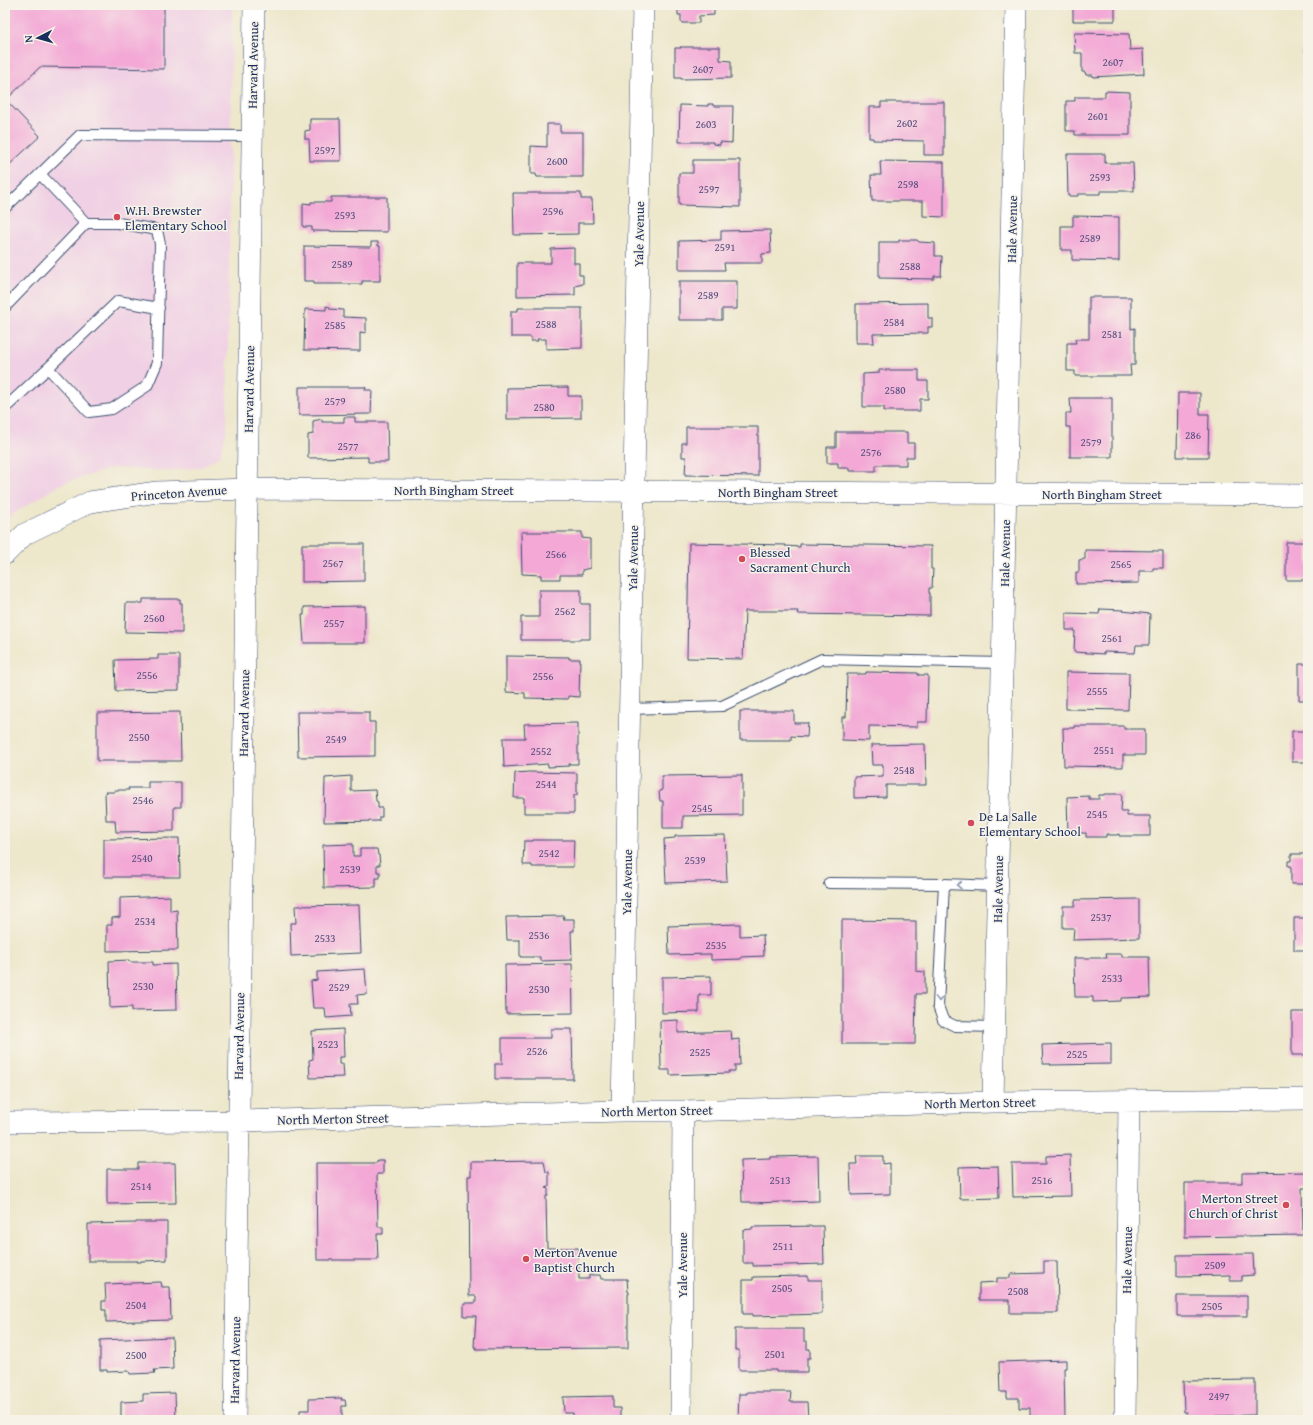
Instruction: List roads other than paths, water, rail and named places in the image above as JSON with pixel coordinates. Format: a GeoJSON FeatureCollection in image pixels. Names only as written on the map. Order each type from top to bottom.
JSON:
{"type":"FeatureCollection","features":[{"type":"Feature","properties":{"kind":"street","name":"Harvard Avenue"},"geometry":{"type":"LineString","coordinates":[[235,1420],[254,5]]}},
{"type":"Feature","properties":{"kind":"street","name":"Yale Avenue"},"geometry":{"type":"LineString","coordinates":[[622,1111],[643,5]]}},
{"type":"Feature","properties":{"kind":"street","name":"Hale Avenue"},"geometry":{"type":"LineString","coordinates":[[993,1102],[1016,5]]}},
{"type":"Feature","properties":{"kind":"street","name":"North Bingham Street"},"geometry":{"type":"LineString","coordinates":[[248,489],[1308,495]]}},
{"type":"Feature","properties":{"kind":"street","name":"Princeton Avenue"},"geometry":{"type":"LineString","coordinates":[[6,551],[25,534],[90,502],[157,492],[248,489]]}},
{"type":"Feature","properties":{"kind":"street","name":"North Merton Street"},"geometry":{"type":"LineString","coordinates":[[5,1122],[238,1121],[993,1102],[1308,1099]]}},
{"type":"Feature","properties":{"kind":"street","name":"Hale Avenue"},"geometry":{"type":"LineString","coordinates":[[1125,1420],[1129,1101]]}},
{"type":"Feature","properties":{"kind":"street","name":"Yale Avenue"},"geometry":{"type":"LineString","coordinates":[[681,1420],[683,1111]]}},
{"type":"Feature","properties":{"kind":"lane"},"geometry":{"type":"LineString","coordinates":[[5,208],[80,135],[252,136]]}},
{"type":"Feature","properties":{"kind":"lane"},"geometry":{"type":"LineString","coordinates":[[40,174],[86,223]]}},
{"type":"Feature","properties":{"kind":"lane"},"geometry":{"type":"LineString","coordinates":[[5,307],[86,223],[118,223],[157,230],[160,244],[157,363],[147,386],[112,409],[89,412],[48,368]]}},
{"type":"Feature","properties":{"kind":"lane"},"geometry":{"type":"LineString","coordinates":[[5,408],[118,300],[159,308]]}},
{"type":"Feature","properties":{"kind":"lane"},"geometry":{"type":"LineString","coordinates":[[630,709],[722,706],[822,658],[1002,663]]}},
{"type":"Feature","properties":{"kind":"lane"},"geometry":{"type":"LineString","coordinates":[[829,884],[944,884],[998,886]]}},
{"type":"Feature","properties":{"kind":"lane"},"geometry":{"type":"LineString","coordinates":[[944,884],[938,1006],[943,1020],[955,1026],[995,1027]]}},
{"type":"Feature","properties":{"kind":"place","name":"W.H. Brewster Elementary School"},"geometry":{"type":"Point","coordinates":[117,217]}},
{"type":"Feature","properties":{"kind":"place","name":"Blessed Sacrament Church"},"geometry":{"type":"Point","coordinates":[742,559]}},
{"type":"Feature","properties":{"kind":"place","name":"De La Salle Elementary School"},"geometry":{"type":"Point","coordinates":[971,823]}},
{"type":"Feature","properties":{"kind":"place","name":"Merton Street Church of Christ"},"geometry":{"type":"Point","coordinates":[1286,1205]}},
{"type":"Feature","properties":{"kind":"place","name":"Merton Avenue Baptist Church"},"geometry":{"type":"Point","coordinates":[526,1259]}}]}
